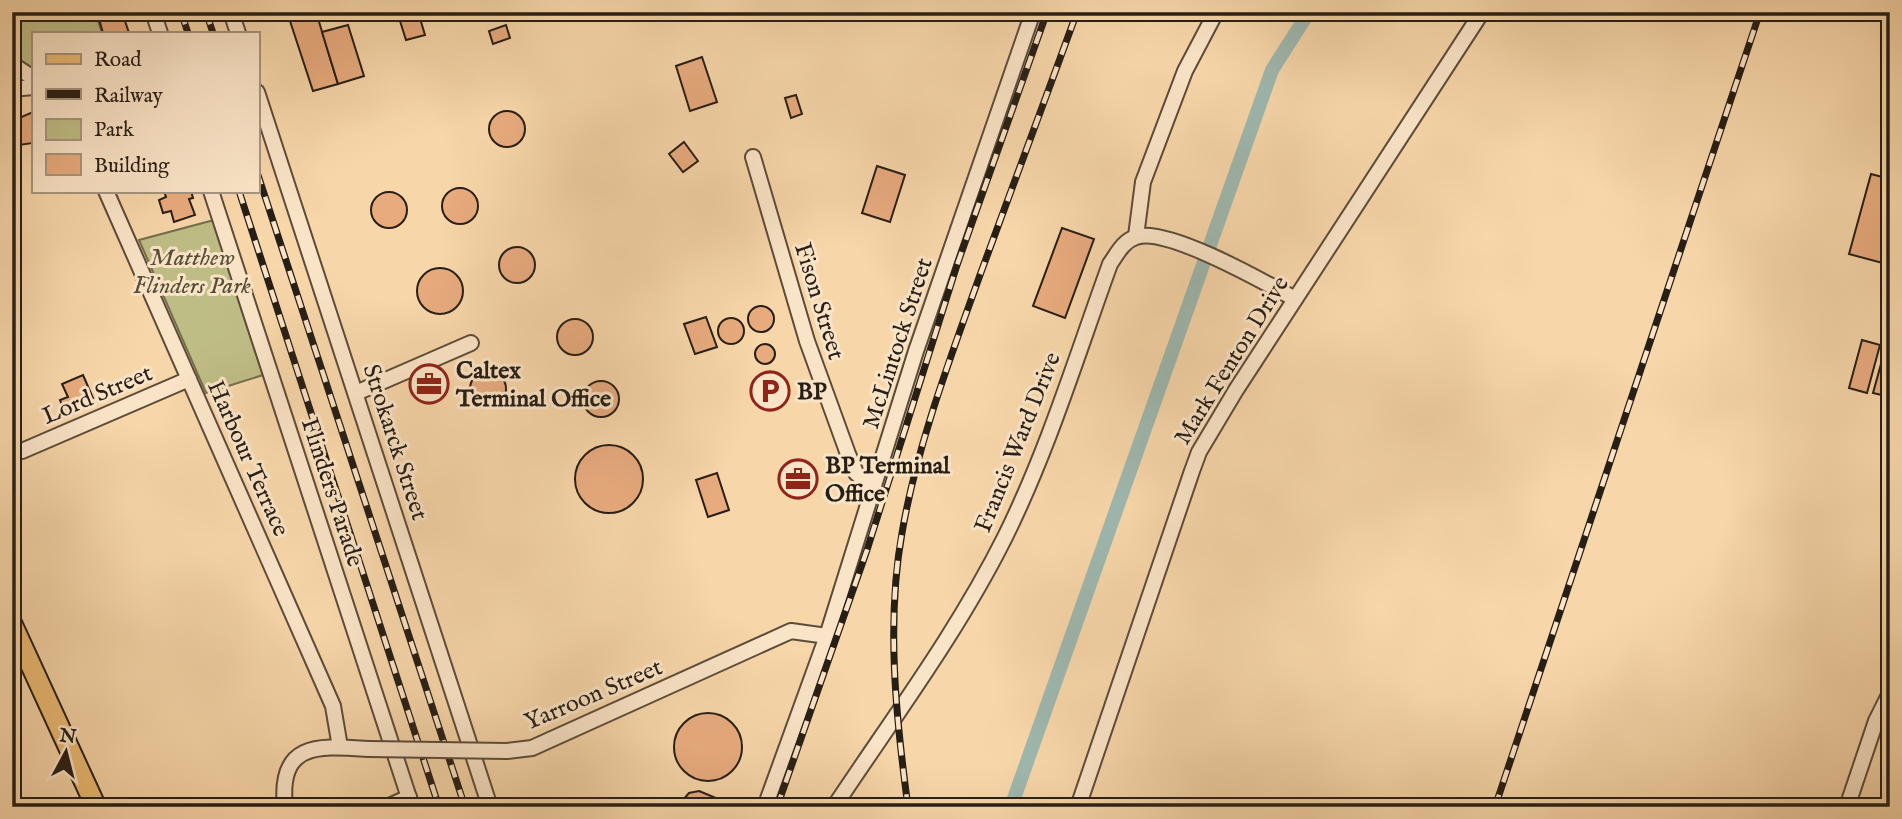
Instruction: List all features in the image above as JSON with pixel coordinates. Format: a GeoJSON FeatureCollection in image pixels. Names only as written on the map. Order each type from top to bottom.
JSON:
{"type":"FeatureCollection","features":[{"type":"Feature","properties":{"kind":"main road"},"geometry":{"type":"LineString","coordinates":[[12,624],[96,807]]}},
{"type":"Feature","properties":{"kind":"street"},"geometry":{"type":"LineString","coordinates":[[153,12],[160,32]]}},
{"type":"Feature","properties":{"kind":"street"},"geometry":{"type":"LineString","coordinates":[[231,12],[238,32]]}},
{"type":"Feature","properties":{"kind":"street","name":"McLintock Street"},"geometry":{"type":"LineString","coordinates":[[765,807],[827,636],[916,351],[1033,12]]}},
{"type":"Feature","properties":{"kind":"street"},"geometry":{"type":"LineString","coordinates":[[1216,12],[1185,71],[1143,182],[1136,236],[1152,235],[1191,248],[1242,269],[1295,299]]}},
{"type":"Feature","properties":{"kind":"street","name":"Mark Fenton Drive"},"geometry":{"type":"LineString","coordinates":[[1078,807],[1158,563],[1199,452],[1482,12]]}},
{"type":"Feature","properties":{"kind":"street"},"geometry":{"type":"LineString","coordinates":[[12,64],[32,77]]}},
{"type":"Feature","properties":{"kind":"street"},"geometry":{"type":"LineString","coordinates":[[12,89],[32,87]]}},
{"type":"Feature","properties":{"kind":"street","name":"Strokarck Street"},"geometry":{"type":"LineString","coordinates":[[259,98],[490,807]]}},
{"type":"Feature","properties":{"kind":"street","name":"Fison Street"},"geometry":{"type":"LineString","coordinates":[[753,157],[807,341],[843,441],[856,473],[873,489]]}},
{"type":"Feature","properties":{"kind":"street","name":"Harbour Terrace"},"geometry":{"type":"LineString","coordinates":[[106,192],[333,706],[340,747]]}},
{"type":"Feature","properties":{"kind":"street","name":"Flinders Parade"},"geometry":{"type":"LineString","coordinates":[[211,192],[411,802]]}},
{"type":"Feature","properties":{"kind":"street","name":"Francis Ward Drive"},"geometry":{"type":"LineString","coordinates":[[834,807],[920,682],[982,580],[1032,477],[1110,264],[1119,250],[1136,236]]}},
{"type":"Feature","properties":{"kind":"street"},"geometry":{"type":"LineString","coordinates":[[356,394],[471,343]]}},
{"type":"Feature","properties":{"kind":"street","name":"Lord Street"},"geometry":{"type":"LineString","coordinates":[[22,451],[189,379]]}},
{"type":"Feature","properties":{"kind":"street","name":"Yarroon Street"},"geometry":{"type":"LineString","coordinates":[[285,807],[283,783],[293,758],[312,748],[507,751],[532,748],[791,631],[827,636]]}},
{"type":"Feature","properties":{"kind":"street"},"geometry":{"type":"LineString","coordinates":[[1847,807],[1876,721],[1890,693]]}},
{"type":"Feature","properties":{"kind":"street"},"geometry":{"type":"LineString","coordinates":[[387,807],[411,802]]}},
{"type":"Feature","properties":{"kind":"green space"},"geometry":{"type":"Polygon","coordinates":[[[12,12],[95,12],[102,32],[32,32],[32,89],[12,94],[12,12]]]}},
{"type":"Feature","properties":{"kind":"green space","name":"Matthew Flinders Park"},"geometry":{"type":"Polygon","coordinates":[[[214,220],[263,375],[206,393],[139,240],[214,220]]]}},
{"type":"Feature","properties":{"kind":"building"},"geometry":{"type":"Polygon","coordinates":[[[97,12],[122,12],[129,32],[103,32],[97,12]]]}},
{"type":"Feature","properties":{"kind":"building"},"geometry":{"type":"Polygon","coordinates":[[[316,12],[338,84],[313,91],[289,18],[316,12]]]}},
{"type":"Feature","properties":{"kind":"building"},"geometry":{"type":"Polygon","coordinates":[[[419,15],[425,35],[406,40],[400,21],[419,15]]]}},
{"type":"Feature","properties":{"kind":"building"},"geometry":{"type":"Polygon","coordinates":[[[348,25],[364,76],[338,84],[322,32],[348,25]]]}},
{"type":"Feature","properties":{"kind":"building"},"geometry":{"type":"Polygon","coordinates":[[[506,25],[510,38],[493,44],[489,31],[506,25]]]}},
{"type":"Feature","properties":{"kind":"building"},"geometry":{"type":"Polygon","coordinates":[[[702,57],[717,102],[690,111],[676,66],[702,57]]]}},
{"type":"Feature","properties":{"kind":"building"},"geometry":{"type":"Polygon","coordinates":[[[796,95],[802,114],[791,118],[785,98],[796,95]]]}},
{"type":"Feature","properties":{"kind":"building"},"geometry":{"type":"Polygon","coordinates":[[[507,111],[520,116],[525,129],[520,142],[507,147],[494,142],[489,129],[494,116],[507,111]]]}},
{"type":"Feature","properties":{"kind":"building"},"geometry":{"type":"Polygon","coordinates":[[[32,112],[32,143],[19,145],[12,121],[32,112]]]}},
{"type":"Feature","properties":{"kind":"building"},"geometry":{"type":"Polygon","coordinates":[[[684,142],[698,161],[683,172],[669,154],[684,142]]]}},
{"type":"Feature","properties":{"kind":"building"},"geometry":{"type":"Polygon","coordinates":[[[877,166],[905,175],[890,222],[862,213],[877,166]]]}},
{"type":"Feature","properties":{"kind":"building"},"geometry":{"type":"Polygon","coordinates":[[[1871,174],[1890,179],[1890,265],[1849,254],[1871,174]]]}},
{"type":"Feature","properties":{"kind":"building"},"geometry":{"type":"Polygon","coordinates":[[[460,188],[473,193],[478,206],[473,219],[460,224],[447,219],[442,206],[447,193],[460,188]]]}},
{"type":"Feature","properties":{"kind":"building"},"geometry":{"type":"Polygon","coordinates":[[[164,192],[191,192],[193,198],[189,199],[195,215],[174,222],[171,211],[163,213],[159,200],[166,197],[164,192]]]}},
{"type":"Feature","properties":{"kind":"building"},"geometry":{"type":"Polygon","coordinates":[[[389,192],[402,197],[407,210],[402,223],[389,228],[376,223],[371,210],[376,197],[389,192]]]}},
{"type":"Feature","properties":{"kind":"building"},"geometry":{"type":"Polygon","coordinates":[[[1062,228],[1094,239],[1065,318],[1033,306],[1062,228]]]}},
{"type":"Feature","properties":{"kind":"building"},"geometry":{"type":"Polygon","coordinates":[[[517,247],[530,252],[535,265],[530,278],[517,283],[504,278],[499,265],[504,252],[517,247]]]}},
{"type":"Feature","properties":{"kind":"building"},"geometry":{"type":"Polygon","coordinates":[[[440,268],[456,275],[463,291],[456,307],[440,314],[424,307],[417,291],[424,275],[440,268]]]}},
{"type":"Feature","properties":{"kind":"building"},"geometry":{"type":"Polygon","coordinates":[[[761,306],[770,310],[774,319],[770,328],[761,332],[752,328],[748,319],[752,310],[761,306]]]}},
{"type":"Feature","properties":{"kind":"building"},"geometry":{"type":"Polygon","coordinates":[[[706,317],[717,347],[695,354],[684,324],[706,317]]]}},
{"type":"Feature","properties":{"kind":"building"},"geometry":{"type":"Polygon","coordinates":[[[731,318],[740,322],[744,331],[740,340],[731,344],[722,340],[718,331],[722,322],[731,318]]]}},
{"type":"Feature","properties":{"kind":"building"},"geometry":{"type":"Polygon","coordinates":[[[575,319],[588,324],[593,337],[588,350],[575,355],[562,350],[557,337],[562,324],[575,319]]]}},
{"type":"Feature","properties":{"kind":"building"},"geometry":{"type":"Polygon","coordinates":[[[1862,340],[1880,345],[1867,393],[1849,388],[1862,340]]]}},
{"type":"Feature","properties":{"kind":"building"},"geometry":{"type":"Polygon","coordinates":[[[765,344],[772,347],[775,354],[772,361],[765,364],[758,361],[755,354],[758,347],[765,344]]]}},
{"type":"Feature","properties":{"kind":"building"},"geometry":{"type":"Polygon","coordinates":[[[1886,346],[1890,347],[1890,397],[1873,393],[1886,346]]]}},
{"type":"Feature","properties":{"kind":"building"},"geometry":{"type":"Polygon","coordinates":[[[488,371],[501,376],[506,389],[501,402],[488,407],[475,402],[470,389],[475,376],[488,371]]]}},
{"type":"Feature","properties":{"kind":"building"},"geometry":{"type":"Polygon","coordinates":[[[83,375],[93,398],[64,410],[60,400],[68,397],[62,384],[83,375]]]}},
{"type":"Feature","properties":{"kind":"building"},"geometry":{"type":"Polygon","coordinates":[[[601,381],[614,386],[619,399],[614,412],[601,417],[588,412],[583,399],[588,386],[601,381]]]}},
{"type":"Feature","properties":{"kind":"building"},"geometry":{"type":"Polygon","coordinates":[[[609,445],[622,448],[633,455],[640,466],[643,479],[640,492],[633,503],[622,510],[609,513],[596,510],[585,503],[578,492],[575,479],[578,466],[585,455],[596,448],[609,445]]]}},
{"type":"Feature","properties":{"kind":"building"},"geometry":{"type":"Polygon","coordinates":[[[717,473],[729,510],[708,517],[696,480],[717,473]]]}},
{"type":"Feature","properties":{"kind":"building"},"geometry":{"type":"Polygon","coordinates":[[[708,713],[721,716],[732,723],[739,734],[742,747],[739,760],[732,771],[721,778],[708,781],[695,778],[684,771],[677,760],[674,747],[677,734],[684,723],[695,716],[708,713]]]}},
{"type":"Feature","properties":{"kind":"building"},"geometry":{"type":"Polygon","coordinates":[[[699,791],[716,798],[721,807],[677,807],[689,793],[699,791]]]}},
{"type":"Feature","properties":{"kind":"waterway"},"geometry":{"type":"LineString","coordinates":[[1011,807],[1272,70],[1309,12]]}},
{"type":"Feature","properties":{"kind":"railway"},"geometry":{"type":"LineString","coordinates":[[181,12],[188,32]]}},
{"type":"Feature","properties":{"kind":"railway"},"geometry":{"type":"LineString","coordinates":[[206,12],[213,32]]}},
{"type":"Feature","properties":{"kind":"railway"},"geometry":{"type":"LineString","coordinates":[[777,807],[867,550],[957,265],[1047,12]]}},
{"type":"Feature","properties":{"kind":"railway"},"geometry":{"type":"LineString","coordinates":[[908,807],[897,705],[894,635],[897,567],[908,500],[946,370],[1077,12]]}},
{"type":"Feature","properties":{"kind":"railway"},"geometry":{"type":"LineString","coordinates":[[1495,807],[1760,12]]}},
{"type":"Feature","properties":{"kind":"railway"},"geometry":{"type":"LineString","coordinates":[[259,178],[465,807]]}},
{"type":"Feature","properties":{"kind":"railway"},"geometry":{"type":"LineString","coordinates":[[239,192],[439,807]]}},
{"type":"Feature","properties":{"kind":"place","name":"Caltex Terminal Office"},"geometry":{"type":"Point","coordinates":[429,384]}},
{"type":"Feature","properties":{"kind":"place","name":"BP"},"geometry":{"type":"Point","coordinates":[770,391]}},
{"type":"Feature","properties":{"kind":"place","name":"BP Terminal Office"},"geometry":{"type":"Point","coordinates":[798,479]}}]}
